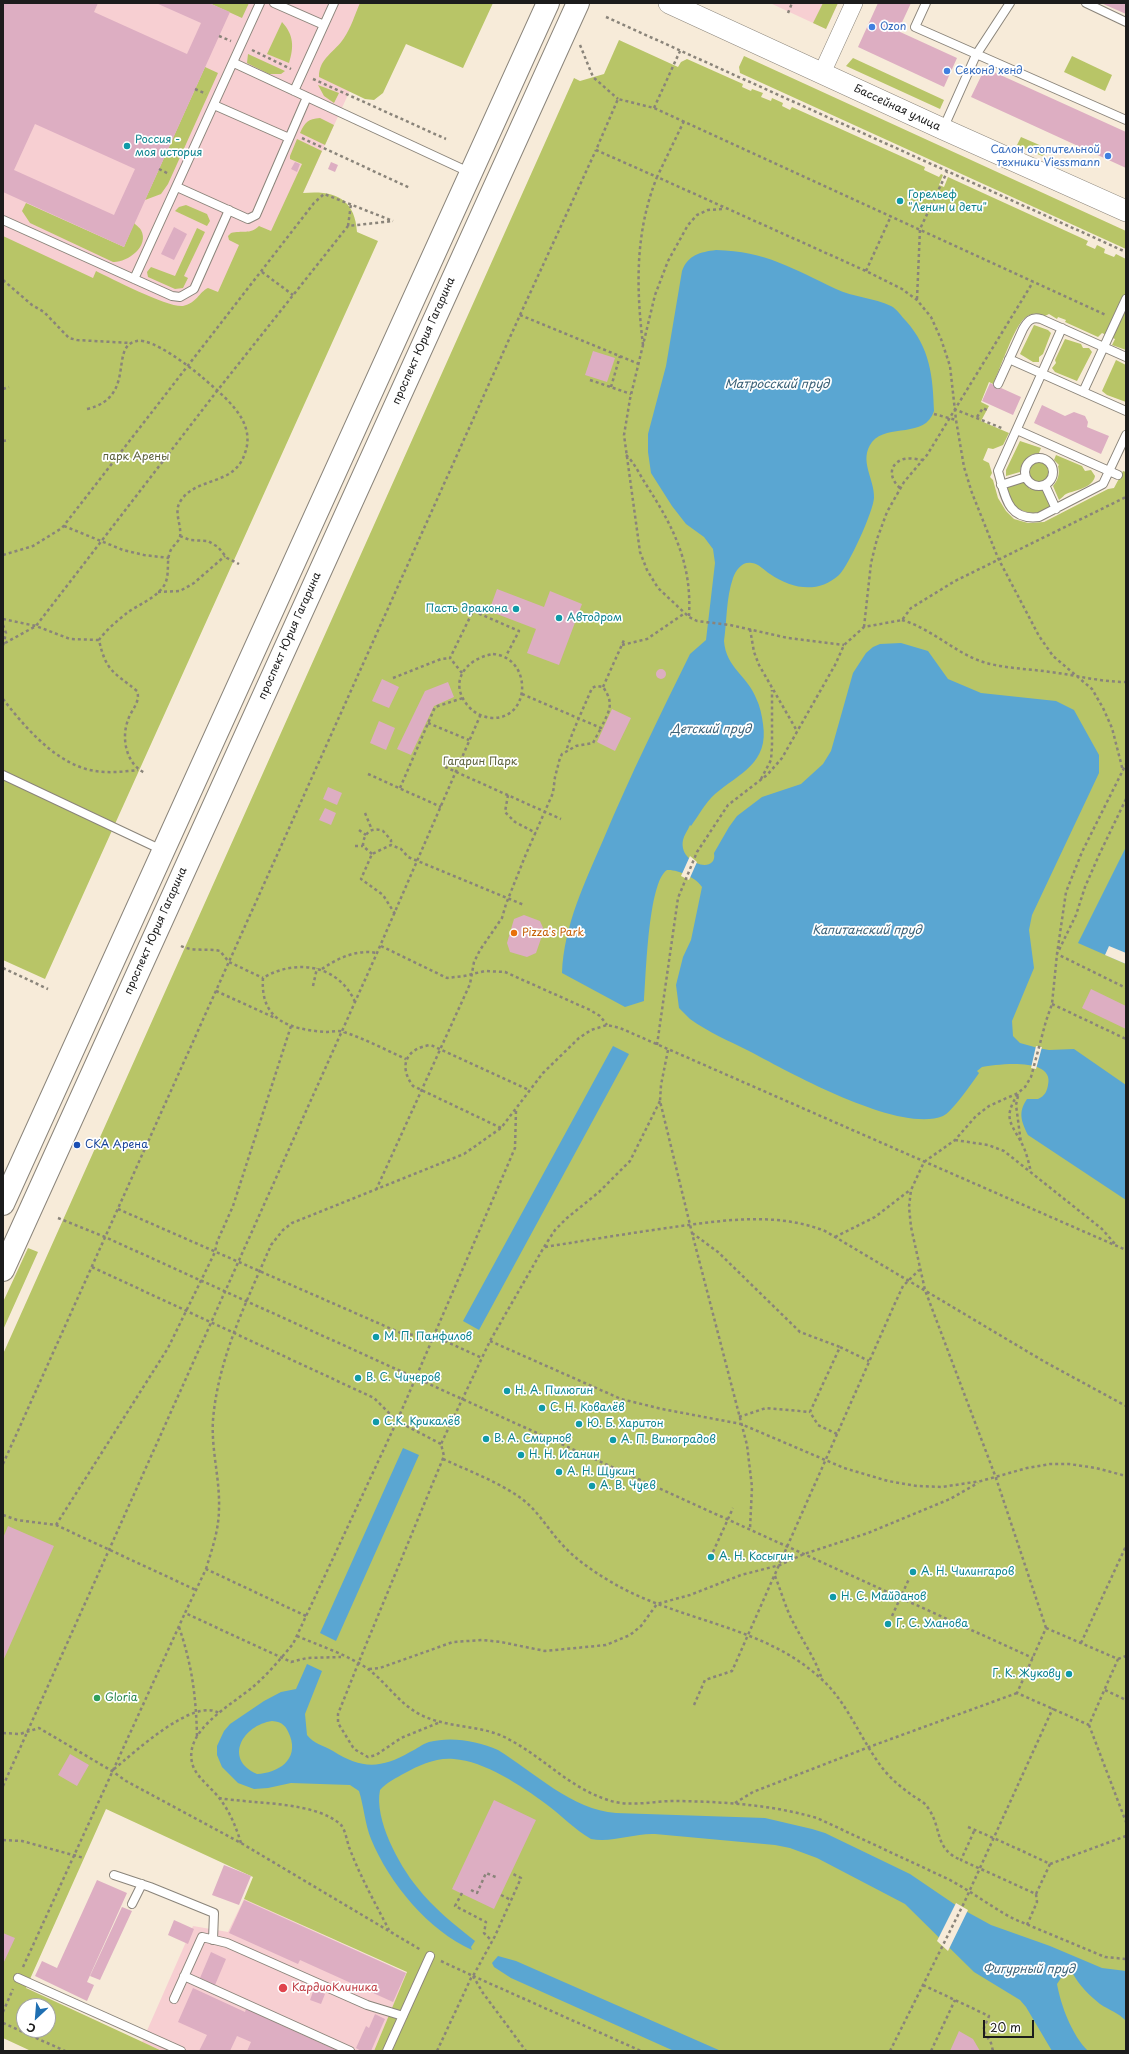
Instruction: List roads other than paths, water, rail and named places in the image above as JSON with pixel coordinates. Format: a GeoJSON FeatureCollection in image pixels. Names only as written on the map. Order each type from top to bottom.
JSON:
{"type":"FeatureCollection","features":[{"type":"Feature","properties":{"kind":"main road"},"geometry":{"type":"LineString","coordinates":[[3,1204],[548,3]]}},
{"type":"Feature","properties":{"kind":"main road","name":"проспект Юрия Гагарина"},"geometry":{"type":"LineString","coordinates":[[3,1270],[578,3]]}},
{"type":"Feature","properties":{"kind":"street","name":"Бассейная улица"},"geometry":{"type":"LineString","coordinates":[[669,3],[822,74],[1126,211]]}},
{"type":"Feature","properties":{"kind":"street"},"geometry":{"type":"LineString","coordinates":[[822,74],[854,3]]}},
{"type":"Feature","properties":{"kind":"lane"},"geometry":{"type":"LineString","coordinates":[[134,279],[242,46],[260,3]]}},
{"type":"Feature","properties":{"kind":"lane"},"geometry":{"type":"LineString","coordinates":[[274,3],[324,26]]}},
{"type":"Feature","properties":{"kind":"lane"},"geometry":{"type":"LineString","coordinates":[[294,91],[334,3]]}},
{"type":"Feature","properties":{"kind":"lane"},"geometry":{"type":"LineString","coordinates":[[926,3],[915,27],[1126,120]]}},
{"type":"Feature","properties":{"kind":"lane"},"geometry":{"type":"LineString","coordinates":[[943,129],[976,55],[1010,3]]}},
{"type":"Feature","properties":{"kind":"lane"},"geometry":{"type":"LineString","coordinates":[[1086,3],[1126,22]]}},
{"type":"Feature","properties":{"kind":"lane"},"geometry":{"type":"LineString","coordinates":[[234,63],[471,173]]}},
{"type":"Feature","properties":{"kind":"lane"},"geometry":{"type":"LineString","coordinates":[[177,187],[248,219],[256,215],[307,97]]}},
{"type":"Feature","properties":{"kind":"lane"},"geometry":{"type":"LineString","coordinates":[[214,105],[290,136]]}},
{"type":"Feature","properties":{"kind":"lane"},"geometry":{"type":"LineString","coordinates":[[3,220],[172,296],[180,297],[194,289],[229,210]]}},
{"type":"Feature","properties":{"kind":"lane"},"geometry":{"type":"LineString","coordinates":[[1083,392],[1126,299]]}},
{"type":"Feature","properties":{"kind":"lane"},"geometry":{"type":"LineString","coordinates":[[998,384],[1023,329],[1030,320],[1038,318],[1126,357]]}},
{"type":"Feature","properties":{"kind":"lane"},"geometry":{"type":"LineString","coordinates":[[1062,328],[1042,373],[1013,431],[998,472],[1009,506],[1020,515],[1039,517],[1103,484],[1114,473],[1126,438]]}},
{"type":"Feature","properties":{"kind":"lane"},"geometry":{"type":"LineString","coordinates":[[1010,359],[1126,411]]}},
{"type":"Feature","properties":{"kind":"lane"},"geometry":{"type":"LineString","coordinates":[[1013,431],[1051,445],[1114,473]]}},
{"type":"Feature","properties":{"kind":"lane"},"geometry":{"type":"LineString","coordinates":[[1045,459],[1051,445]]}},
{"type":"Feature","properties":{"kind":"lane"},"geometry":{"type":"LineString","coordinates":[[1040,458],[1045,459],[1051,464],[1053,471],[1051,480],[1045,485],[1034,485],[1026,477],[1026,469],[1031,461],[1040,458]]}},
{"type":"Feature","properties":{"kind":"lane"},"geometry":{"type":"LineString","coordinates":[[1001,485],[1026,477]]}},
{"type":"Feature","properties":{"kind":"lane"},"geometry":{"type":"LineString","coordinates":[[1045,485],[1056,509]]}},
{"type":"Feature","properties":{"kind":"lane"},"geometry":{"type":"LineString","coordinates":[[3,775],[163,851]]}},
{"type":"Feature","properties":{"kind":"lane"},"geometry":{"type":"LineString","coordinates":[[114,1875],[142,1884],[214,1913],[213,1940]]}},
{"type":"Feature","properties":{"kind":"lane"},"geometry":{"type":"LineString","coordinates":[[132,1904],[142,1884]]}},
{"type":"Feature","properties":{"kind":"lane"},"geometry":{"type":"LineString","coordinates":[[174,1999],[202,1937],[227,1943],[367,2005],[403,2016]]}},
{"type":"Feature","properties":{"kind":"lane"},"geometry":{"type":"LineString","coordinates":[[387,2051],[430,1956]]}},
{"type":"Feature","properties":{"kind":"lane"},"geometry":{"type":"LineString","coordinates":[[184,1976],[350,2051]]}},
{"type":"Feature","properties":{"kind":"lane"},"geometry":{"type":"LineString","coordinates":[[18,1978],[181,2051]]}},
{"type":"Feature","properties":{"kind":"water"},"geometry":{"type":"Polygon","coordinates":[[[716,250],[750,254],[779,262],[843,292],[878,301],[893,307],[914,331],[925,352],[929,363],[933,386],[934,411],[929,420],[923,425],[887,433],[879,436],[872,442],[868,449],[867,463],[874,491],[873,505],[849,561],[839,575],[822,585],[805,587],[796,586],[778,579],[752,563],[745,563],[736,572],[729,593],[724,641],[729,658],[752,690],[760,708],[764,737],[762,748],[751,766],[715,794],[705,805],[691,826],[690,825],[683,840],[683,848],[686,855],[698,864],[710,864],[714,860],[714,853],[737,816],[762,797],[801,784],[823,764],[831,751],[853,673],[866,653],[873,647],[880,644],[901,643],[928,651],[948,679],[981,693],[1056,701],[1074,710],[1099,755],[1099,773],[1032,915],[1029,930],[1034,968],[1012,1021],[1013,1036],[1020,1043],[1038,1048],[1049,1050],[1074,1049],[1126,1085],[1126,1200],[1028,1135],[1022,1121],[1022,1108],[1027,1099],[1038,1099],[1044,1095],[1048,1085],[1048,1076],[1043,1070],[1034,1066],[1012,1064],[982,1067],[977,1071],[979,1073],[962,1097],[947,1114],[924,1119],[900,1116],[873,1109],[816,1086],[719,1036],[690,1019],[679,1008],[676,985],[683,957],[691,940],[702,887],[691,877],[667,870],[661,878],[656,892],[649,931],[644,1001],[625,1007],[562,973],[571,921],[614,815],[690,654],[706,640],[715,563],[713,549],[704,537],[686,524],[672,506],[651,473],[648,452],[648,434],[666,366],[682,271],[688,261],[695,255],[716,250]]]}},
{"type":"Feature","properties":{"kind":"water"},"geometry":{"type":"Polygon","coordinates":[[[1126,847],[1126,964],[1078,943],[1126,847]]]}},
{"type":"Feature","properties":{"kind":"water"},"geometry":{"type":"Polygon","coordinates":[[[613,1046],[629,1054],[479,1330],[463,1321],[613,1046]]]}},
{"type":"Feature","properties":{"kind":"water"},"geometry":{"type":"Polygon","coordinates":[[[403,1448],[419,1455],[336,1641],[320,1633],[403,1448]]]}},
{"type":"Feature","properties":{"kind":"water","name":"Фигурный пруд"},"geometry":{"type":"Polygon","coordinates":[[[307,1664],[322,1671],[305,1714],[307,1735],[316,1742],[343,1757],[362,1764],[371,1765],[390,1762],[424,1744],[437,1740],[464,1740],[482,1744],[498,1750],[569,1798],[600,1810],[616,1813],[765,1818],[825,1833],[910,1874],[960,1908],[991,1925],[1050,1946],[1102,1968],[1126,1971],[1126,2021],[1096,2001],[1073,1974],[1063,1975],[1057,1984],[1061,2002],[1072,2029],[1088,2051],[1052,2051],[1026,2007],[1020,2000],[974,1972],[905,1904],[817,1858],[790,1848],[775,1845],[655,1834],[607,1840],[591,1839],[579,1831],[552,1808],[514,1782],[490,1769],[466,1761],[441,1759],[416,1767],[392,1780],[380,1790],[379,1802],[384,1828],[403,1867],[423,1895],[437,1909],[475,1941],[471,1947],[472,1950],[456,1942],[426,1918],[412,1904],[388,1872],[371,1839],[359,1791],[350,1785],[291,1783],[268,1788],[254,1789],[238,1783],[222,1767],[217,1755],[217,1746],[224,1731],[230,1724],[264,1701],[281,1692],[296,1689],[307,1664]],[[272,1721],[262,1724],[253,1729],[241,1743],[239,1752],[241,1760],[247,1768],[257,1774],[279,1768],[285,1764],[292,1752],[292,1744],[287,1730],[284,1725],[272,1721]]]}},
{"type":"Feature","properties":{"kind":"water"},"geometry":{"type":"Polygon","coordinates":[[[498,1956],[516,1961],[721,2051],[674,2051],[511,1978],[494,1967],[492,1963],[498,1956]]]}},
{"type":"Feature","properties":{"kind":"place","name":"Ozon"},"geometry":{"type":"Point","coordinates":[872,27]}},
{"type":"Feature","properties":{"kind":"place","name":"Секонд хенд"},"geometry":{"type":"Point","coordinates":[947,71]}},
{"type":"Feature","properties":{"kind":"place","name":"Россия - моя история"},"geometry":{"type":"Point","coordinates":[127,146]}},
{"type":"Feature","properties":{"kind":"place","name":"Салон отопительной техники Viessmann"},"geometry":{"type":"Point","coordinates":[1108,156]}},
{"type":"Feature","properties":{"kind":"place","name":"Горельеф \"Ленин и дети\""},"geometry":{"type":"Point","coordinates":[900,201]}},
{"type":"Feature","properties":{"kind":"place","name":"Пасть дракона"},"geometry":{"type":"Point","coordinates":[516,609]}},
{"type":"Feature","properties":{"kind":"place","name":"Автодром"},"geometry":{"type":"Point","coordinates":[559,618]}},
{"type":"Feature","properties":{"kind":"place","name":"Pizza's Park"},"geometry":{"type":"Point","coordinates":[514,933]}},
{"type":"Feature","properties":{"kind":"place","name":"СКА Арена"},"geometry":{"type":"Point","coordinates":[77,1145]}},
{"type":"Feature","properties":{"kind":"place","name":"М. П. Панфилов"},"geometry":{"type":"Point","coordinates":[376,1337]}},
{"type":"Feature","properties":{"kind":"place","name":"В. С. Чичеров"},"geometry":{"type":"Point","coordinates":[358,1378]}},
{"type":"Feature","properties":{"kind":"place","name":"Н. А. Пилюгин"},"geometry":{"type":"Point","coordinates":[507,1391]}},
{"type":"Feature","properties":{"kind":"place","name":"С. Н. Ковалёв"},"geometry":{"type":"Point","coordinates":[542,1408]}},
{"type":"Feature","properties":{"kind":"place","name":"С.К. Крикалёв"},"geometry":{"type":"Point","coordinates":[376,1422]}},
{"type":"Feature","properties":{"kind":"place","name":"Ю. Б. Харитон"},"geometry":{"type":"Point","coordinates":[579,1424]}},
{"type":"Feature","properties":{"kind":"place","name":"В. А. Смирнов"},"geometry":{"type":"Point","coordinates":[486,1439]}},
{"type":"Feature","properties":{"kind":"place","name":"А. П. Виноградов"},"geometry":{"type":"Point","coordinates":[613,1440]}},
{"type":"Feature","properties":{"kind":"place","name":"Н. Н. Исанин"},"geometry":{"type":"Point","coordinates":[521,1455]}},
{"type":"Feature","properties":{"kind":"place","name":"А. Н. Щукин"},"geometry":{"type":"Point","coordinates":[559,1472]}},
{"type":"Feature","properties":{"kind":"place","name":"А. В. Чуев"},"geometry":{"type":"Point","coordinates":[592,1486]}},
{"type":"Feature","properties":{"kind":"place","name":"А. Н. Косыгин"},"geometry":{"type":"Point","coordinates":[711,1557]}},
{"type":"Feature","properties":{"kind":"place","name":"А. Н. Чилингаров"},"geometry":{"type":"Point","coordinates":[913,1572]}},
{"type":"Feature","properties":{"kind":"place","name":"Н. С. Майданов"},"geometry":{"type":"Point","coordinates":[833,1597]}},
{"type":"Feature","properties":{"kind":"place","name":"Г. С. Уланова"},"geometry":{"type":"Point","coordinates":[888,1624]}},
{"type":"Feature","properties":{"kind":"place","name":"Г. К. Жукову"},"geometry":{"type":"Point","coordinates":[1069,1674]}},
{"type":"Feature","properties":{"kind":"place","name":"Gloria"},"geometry":{"type":"Point","coordinates":[97,1698]}},
{"type":"Feature","properties":{"kind":"place","name":"КардиоКлиника"},"geometry":{"type":"Point","coordinates":[283,1988]}},
{"type":"Feature","properties":{"kind":"water label","name":"Матросский пруд"},"geometry":{"type":"Point","coordinates":[777,385]}},
{"type":"Feature","properties":{"kind":"water label","name":"Детский пруд"},"geometry":{"type":"Point","coordinates":[711,730]}},
{"type":"Feature","properties":{"kind":"water label","name":"Капитанский пруд"},"geometry":{"type":"Point","coordinates":[867,931]}},
{"type":"Feature","properties":{"kind":"park label","name":"парк Арены"},"geometry":{"type":"Point","coordinates":[136,457]}},
{"type":"Feature","properties":{"kind":"park label","name":"Гагарин Парк"},"geometry":{"type":"Point","coordinates":[480,762]}}]}
